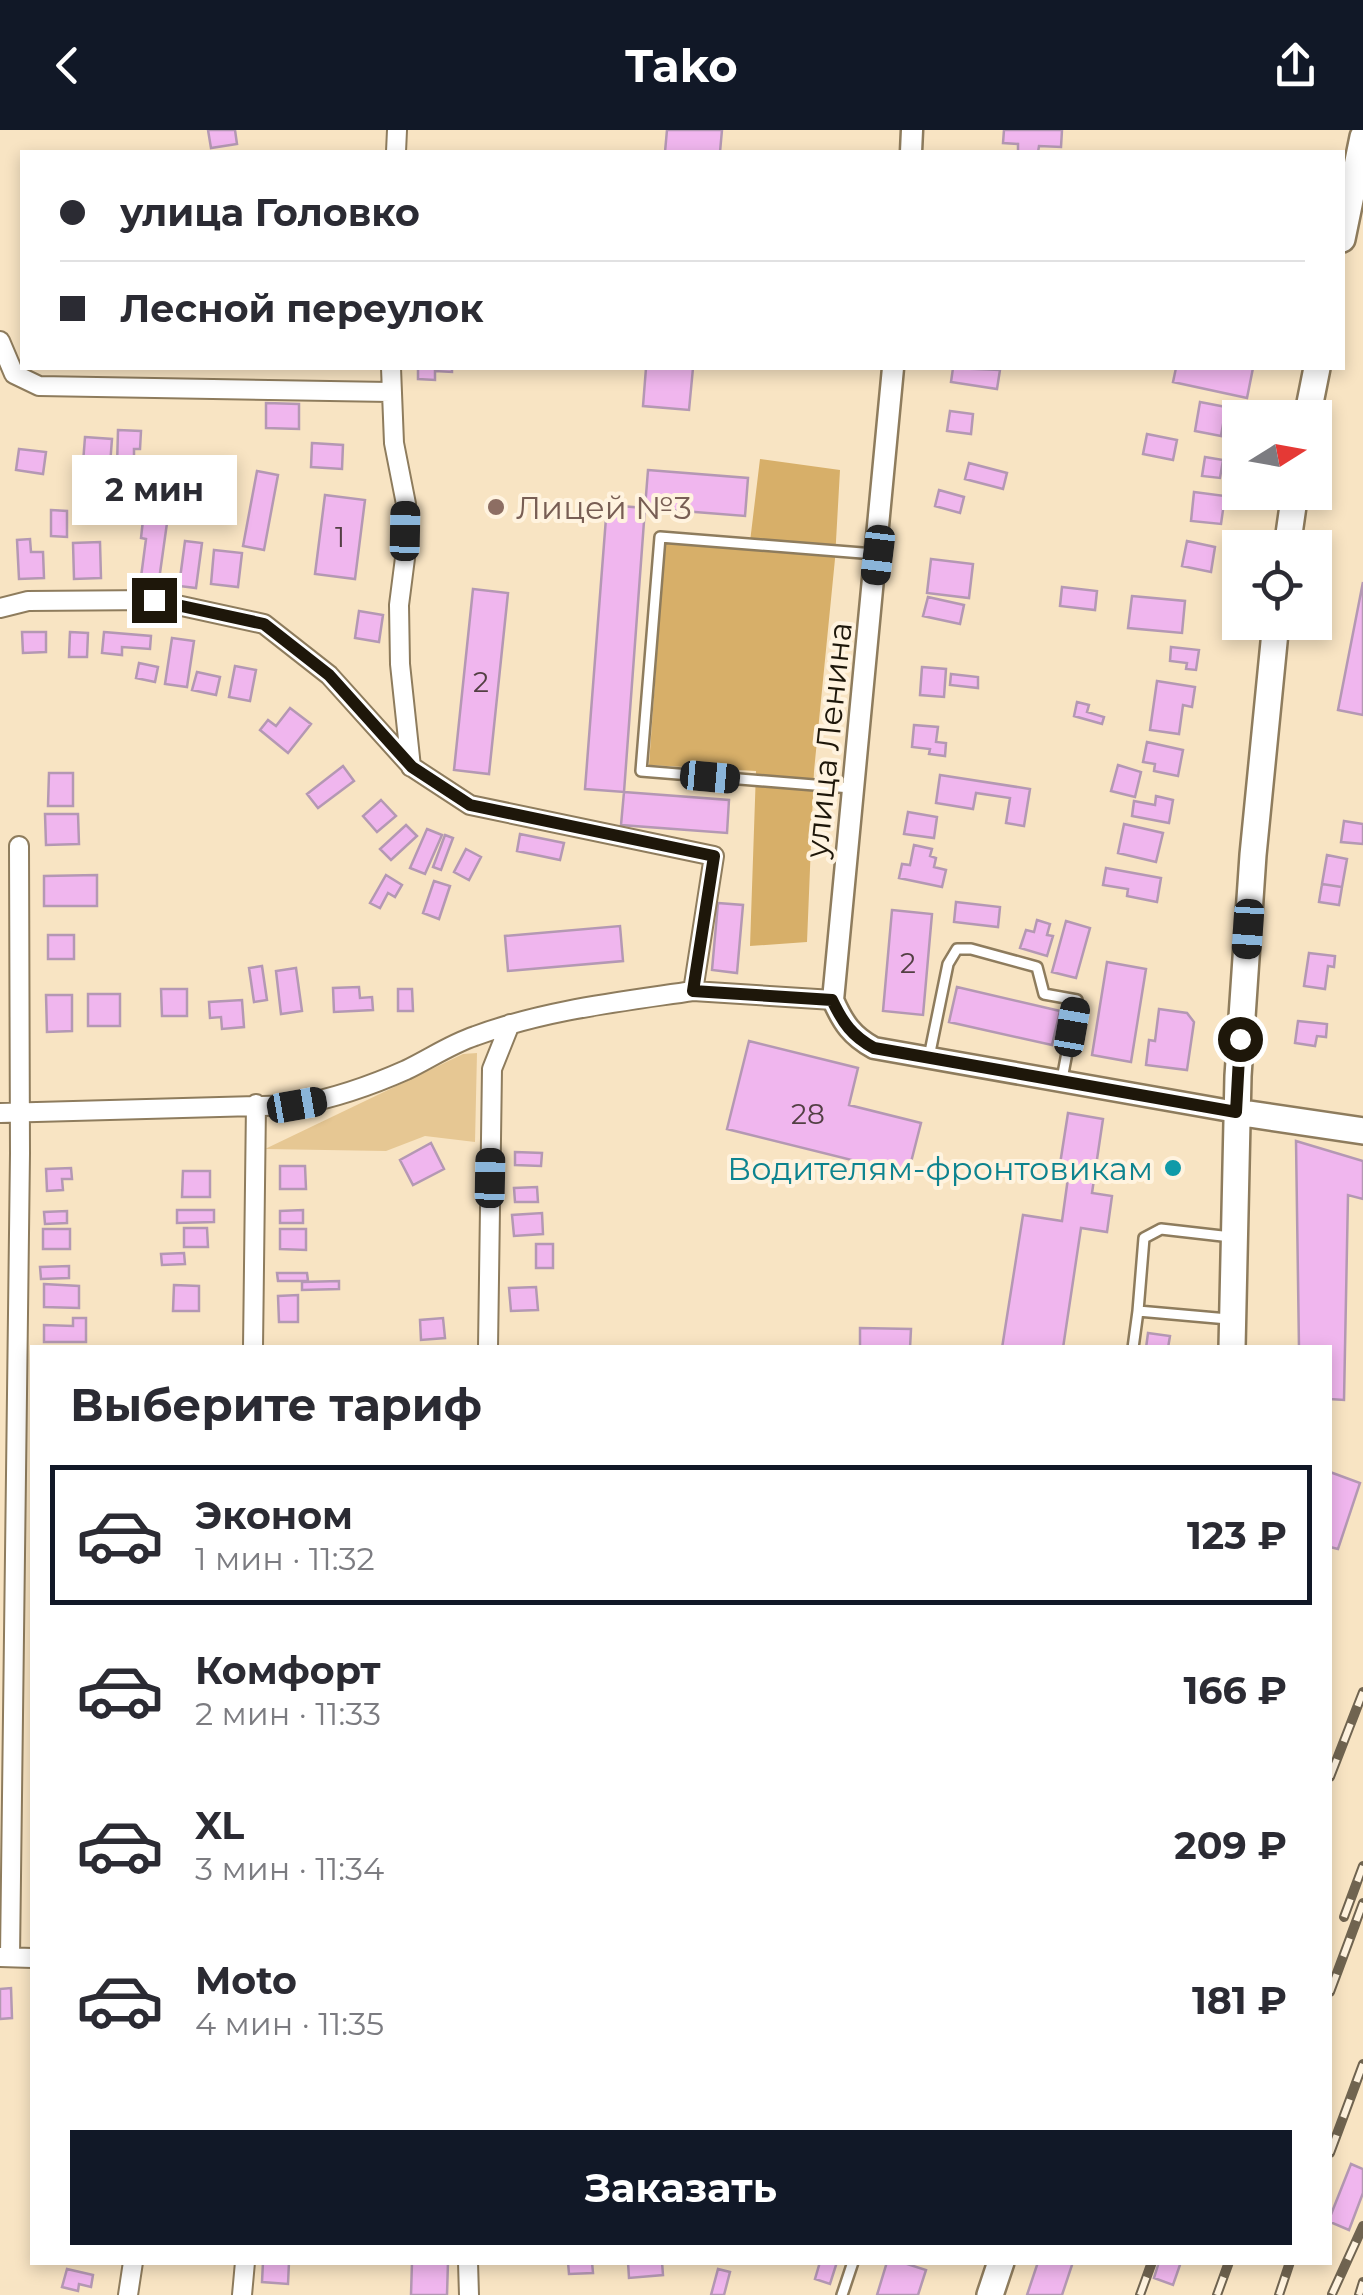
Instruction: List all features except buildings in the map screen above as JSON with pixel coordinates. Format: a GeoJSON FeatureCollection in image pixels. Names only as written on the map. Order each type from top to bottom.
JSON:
{"type":"FeatureCollection","features":[{"type":"Feature","properties":{"kind":"main road"},"geometry":{"type":"LineString","coordinates":[[1345,224],[1363,136]]}},
{"type":"Feature","properties":{"kind":"main road"},"geometry":{"type":"LineString","coordinates":[[1311,400],[1317,370]]}},
{"type":"Feature","properties":{"kind":"main road"},"geometry":{"type":"LineString","coordinates":[[1232,1345],[1236,1112],[1252,855],[1274,640]]}},
{"type":"Feature","properties":{"kind":"main road"},"geometry":{"type":"LineString","coordinates":[[1236,1112],[1363,1131]]}},
{"type":"Feature","properties":{"kind":"main road"},"geometry":{"type":"LineString","coordinates":[[990,2295],[999,2265]]}},
{"type":"Feature","properties":{"kind":"street"},"geometry":{"type":"LineString","coordinates":[[0,341],[14,374],[39,386],[390,392]]}},
{"type":"Feature","properties":{"kind":"street"},"geometry":{"type":"LineString","coordinates":[[391,370],[394,443],[406,504],[399,605],[400,664],[412,767]]}},
{"type":"Feature","properties":{"kind":"street","name":"улица Ленина"},"geometry":{"type":"LineString","coordinates":[[832,1000],[878,555],[893,370]]}},
{"type":"Feature","properties":{"kind":"street"},"geometry":{"type":"LineString","coordinates":[[0,608],[28,601],[154,600],[264,624],[329,675],[412,767],[470,805],[714,856],[693,991]]}},
{"type":"Feature","properties":{"kind":"street"},"geometry":{"type":"LineString","coordinates":[[19,846],[21,1113],[5,1957],[30,1958]]}},
{"type":"Feature","properties":{"kind":"street"},"geometry":{"type":"LineString","coordinates":[[0,1114],[297,1105],[354,1092],[470,1037],[510,1024],[547,1014],[693,991],[832,1000],[856,1038],[874,1048],[1236,1112]]}},
{"type":"Feature","properties":{"kind":"street"},"geometry":{"type":"LineString","coordinates":[[488,1345],[492,1070],[510,1024]]}},
{"type":"Feature","properties":{"kind":"street"},"geometry":{"type":"LineString","coordinates":[[252,1345],[256,1104]]}},
{"type":"Feature","properties":{"kind":"street"},"geometry":{"type":"LineString","coordinates":[[128,2295],[133,2265]]}},
{"type":"Feature","properties":{"kind":"street"},"geometry":{"type":"LineString","coordinates":[[242,2295],[244,2265]]}},
{"type":"Feature","properties":{"kind":"street"},"geometry":{"type":"LineString","coordinates":[[468,2265],[469,2295]]}},
{"type":"Feature","properties":{"kind":"lane"},"geometry":{"type":"LineString","coordinates":[[852,788],[641,771],[660,537],[844,549],[878,555]]}},
{"type":"Feature","properties":{"kind":"lane"},"geometry":{"type":"LineString","coordinates":[[929,1058],[948,964],[958,949],[971,949],[1037,967],[1044,994],[1077,1000],[1062,1082]]}},
{"type":"Feature","properties":{"kind":"lane"},"geometry":{"type":"LineString","coordinates":[[1132,1345],[1144,1238],[1162,1229],[1234,1237]]}},
{"type":"Feature","properties":{"kind":"lane"},"geometry":{"type":"LineString","coordinates":[[1138,1311],[1232,1319]]}},
{"type":"Feature","properties":{"kind":"lane"},"geometry":{"type":"LineString","coordinates":[[842,2295],[852,2265]]}},
{"type":"Feature","properties":{"kind":"shaded area"},"geometry":{"type":"Polygon","coordinates":[[[760,459],[840,470],[814,771],[807,942],[750,946],[756,771],[649,765],[665,542],[749,550],[760,459]]]}},
{"type":"Feature","properties":{"kind":"shaded area"},"geometry":{"type":"Polygon","coordinates":[[[477,1053],[475,1142],[425,1136],[386,1151],[265,1149],[463,1054],[477,1053]]]}},
{"type":"Feature","properties":{"kind":"railway"},"geometry":{"type":"LineString","coordinates":[[1332,1772],[1363,1692]]}},
{"type":"Feature","properties":{"kind":"railway"},"geometry":{"type":"LineString","coordinates":[[1344,1917],[1363,1866]]}},
{"type":"Feature","properties":{"kind":"railway"},"geometry":{"type":"LineString","coordinates":[[1332,1987],[1363,1903]]}},
{"type":"Feature","properties":{"kind":"railway"},"geometry":{"type":"LineString","coordinates":[[1332,2148],[1363,2064]]}},
{"type":"Feature","properties":{"kind":"railway"},"geometry":{"type":"LineString","coordinates":[[1332,2294],[1363,2226]]}},
{"type":"Feature","properties":{"kind":"railway"},"geometry":{"type":"LineString","coordinates":[[1140,2295],[1151,2265]]}},
{"type":"Feature","properties":{"kind":"railway"},"geometry":{"type":"LineString","coordinates":[[1217,2295],[1228,2265]]}},
{"type":"Feature","properties":{"kind":"railway"},"geometry":{"type":"LineString","coordinates":[[1279,2295],[1289,2265]]}},
{"type":"Feature","properties":{"kind":"railway"},"geometry":{"type":"LineString","coordinates":[[1359,2295],[1363,2282]]}},
{"type":"Feature","properties":{"kind":"place","name":"Лицей №3"},"geometry":{"type":"Point","coordinates":[496,507]}},
{"type":"Feature","properties":{"kind":"place","name":"Водителям-фронтовикам"},"geometry":{"type":"Point","coordinates":[1173,1168]}},
{"type":"Feature","properties":{"kind":"route"},"geometry":{"type":"LineString","coordinates":[[154,600],[264,624],[329,675],[412,767],[470,805],[714,856],[693,991],[832,1000],[856,1038],[874,1048],[1236,1112],[1240,1039]]}}]}
